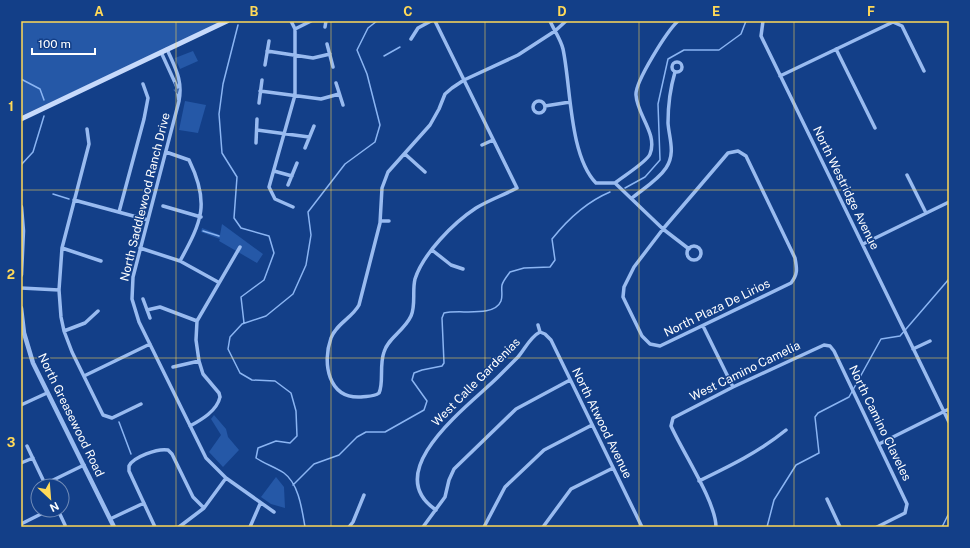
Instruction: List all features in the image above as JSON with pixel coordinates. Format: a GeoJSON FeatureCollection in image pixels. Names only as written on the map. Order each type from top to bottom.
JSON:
{"type":"FeatureCollection","features":[{"type":"Feature","properties":{"kind":"main road"},"geometry":{"type":"LineString","coordinates":[[21,119],[226,21]]}},
{"type":"Feature","properties":{"kind":"street"},"geometry":{"type":"LineString","coordinates":[[291,21],[295,29],[295,95],[269,187],[272,195],[276,199],[294,207]]}},
{"type":"Feature","properties":{"kind":"street"},"geometry":{"type":"LineString","coordinates":[[295,29],[311,21]]}},
{"type":"Feature","properties":{"kind":"street"},"geometry":{"type":"LineString","coordinates":[[326,21],[326,27]]}},
{"type":"Feature","properties":{"kind":"street"},"geometry":{"type":"LineString","coordinates":[[411,39],[418,28],[432,21]]}},
{"type":"Feature","properties":{"kind":"street"},"geometry":{"type":"LineString","coordinates":[[435,21],[464,80],[493,140],[517,188],[477,208],[462,218],[420,265],[414,281],[413,314],[406,327],[392,338],[384,350],[380,365],[382,386],[381,395],[354,397],[345,395],[332,382],[328,365],[328,347],[332,336],[340,325],[354,314],[359,306],[380,221],[382,188],[388,172],[434,118],[445,94],[464,80],[518,54],[555,31],[566,21]]}},
{"type":"Feature","properties":{"kind":"street"},"geometry":{"type":"LineString","coordinates":[[550,21],[563,48],[574,129],[588,174],[596,183],[615,184],[663,228],[689,249]]}},
{"type":"Feature","properties":{"kind":"street"},"geometry":{"type":"LineString","coordinates":[[615,184],[649,156],[652,149],[651,139],[636,95],[641,79],[666,36],[678,21]]}},
{"type":"Feature","properties":{"kind":"street","name":"North Westridge Avenue"},"geometry":{"type":"LineString","coordinates":[[763,21],[761,36],[949,422]]}},
{"type":"Feature","properties":{"kind":"street"},"geometry":{"type":"LineString","coordinates":[[780,76],[890,23],[897,23],[902,26],[924,71]]}},
{"type":"Feature","properties":{"kind":"street"},"geometry":{"type":"LineString","coordinates":[[265,65],[269,40]]}},
{"type":"Feature","properties":{"kind":"street"},"geometry":{"type":"LineString","coordinates":[[327,44],[333,67]]}},
{"type":"Feature","properties":{"kind":"street"},"geometry":{"type":"LineString","coordinates":[[836,49],[874,128]]}},
{"type":"Feature","properties":{"kind":"street","name":"North Saddlewood Ranch Drive"},"geometry":{"type":"LineString","coordinates":[[164,51],[177,87],[179,101],[133,277],[132,299],[139,322],[206,458],[226,478],[260,504],[274,512]]}},
{"type":"Feature","properties":{"kind":"street"},"geometry":{"type":"LineString","coordinates":[[267,52],[312,58],[330,54]]}},
{"type":"Feature","properties":{"kind":"street"},"geometry":{"type":"LineString","coordinates":[[632,198],[658,178],[667,167],[671,154],[672,142],[668,124],[670,91],[675,72]]}},
{"type":"Feature","properties":{"kind":"street"},"geometry":{"type":"LineString","coordinates":[[258,103],[262,80]]}},
{"type":"Feature","properties":{"kind":"street"},"geometry":{"type":"LineString","coordinates":[[336,83],[343,105]]}},
{"type":"Feature","properties":{"kind":"street"},"geometry":{"type":"LineString","coordinates":[[119,212],[144,119],[148,98],[143,84]]}},
{"type":"Feature","properties":{"kind":"street"},"geometry":{"type":"LineString","coordinates":[[260,91],[321,99],[339,94]]}},
{"type":"Feature","properties":{"kind":"street"},"geometry":{"type":"LineString","coordinates":[[545,106],[570,102]]}},
{"type":"Feature","properties":{"kind":"street"},"geometry":{"type":"LineString","coordinates":[[256,143],[257,119]]}},
{"type":"Feature","properties":{"kind":"street"},"geometry":{"type":"LineString","coordinates":[[305,148],[314,126]]}},
{"type":"Feature","properties":{"kind":"street"},"geometry":{"type":"LineString","coordinates":[[87,130],[89,144],[62,248],[59,290],[61,317],[64,332],[102,413],[107,419],[141,404]]}},
{"type":"Feature","properties":{"kind":"street"},"geometry":{"type":"LineString","coordinates":[[256,130],[309,137]]}},
{"type":"Feature","properties":{"kind":"street"},"geometry":{"type":"LineString","coordinates":[[482,145],[493,140]]}},
{"type":"Feature","properties":{"kind":"street","name":"North Plaza De Lirios"},"geometry":{"type":"LineString","coordinates":[[738,151],[746,156],[795,258],[797,269],[796,276],[791,283],[703,326],[660,346],[650,344],[642,336],[623,296],[624,287],[634,266],[663,228],[728,153],[738,151]]}},
{"type":"Feature","properties":{"kind":"street"},"geometry":{"type":"LineString","coordinates":[[166,152],[189,159],[197,178],[202,202],[201,217],[194,235],[180,261]]}},
{"type":"Feature","properties":{"kind":"street"},"geometry":{"type":"LineString","coordinates":[[404,154],[425,172]]}},
{"type":"Feature","properties":{"kind":"street"},"geometry":{"type":"LineString","coordinates":[[288,185],[297,163]]}},
{"type":"Feature","properties":{"kind":"street"},"geometry":{"type":"LineString","coordinates":[[274,171],[292,176]]}},
{"type":"Feature","properties":{"kind":"street"},"geometry":{"type":"LineString","coordinates":[[907,175],[926,213]]}},
{"type":"Feature","properties":{"kind":"street"},"geometry":{"type":"LineString","coordinates":[[74,200],[148,220]]}},
{"type":"Feature","properties":{"kind":"street"},"geometry":{"type":"LineString","coordinates":[[862,244],[949,202]]}},
{"type":"Feature","properties":{"kind":"street"},"geometry":{"type":"LineString","coordinates":[[163,206],[201,217]]}},
{"type":"Feature","properties":{"kind":"street"},"geometry":{"type":"LineString","coordinates":[[21,207],[23,231],[21,276]]}},
{"type":"Feature","properties":{"kind":"street"},"geometry":{"type":"LineString","coordinates":[[380,221],[389,221]]}},
{"type":"Feature","properties":{"kind":"street"},"geometry":{"type":"LineString","coordinates":[[190,426],[206,417],[222,397],[203,374],[199,361],[196,340],[197,321],[218,282],[240,247]]}},
{"type":"Feature","properties":{"kind":"street"},"geometry":{"type":"LineString","coordinates":[[62,248],[101,261]]}},
{"type":"Feature","properties":{"kind":"street"},"geometry":{"type":"LineString","coordinates":[[140,248],[180,261],[218,282]]}},
{"type":"Feature","properties":{"kind":"street"},"geometry":{"type":"LineString","coordinates":[[432,250],[451,264],[462,269]]}},
{"type":"Feature","properties":{"kind":"street"},"geometry":{"type":"LineString","coordinates":[[21,288],[59,290]]}},
{"type":"Feature","properties":{"kind":"street"},"geometry":{"type":"LineString","coordinates":[[143,299],[150,318]]}},
{"type":"Feature","properties":{"kind":"street"},"geometry":{"type":"LineString","coordinates":[[147,310],[160,307],[197,321]]}},
{"type":"Feature","properties":{"kind":"street","name":"North Greasewood Road"},"geometry":{"type":"LineString","coordinates":[[21,308],[24,333],[33,363],[114,527]]}},
{"type":"Feature","properties":{"kind":"street"},"geometry":{"type":"LineString","coordinates":[[64,332],[85,323],[98,311]]}},
{"type":"Feature","properties":{"kind":"street"},"geometry":{"type":"LineString","coordinates":[[538,325],[540,332]]}},
{"type":"Feature","properties":{"kind":"street"},"geometry":{"type":"LineString","coordinates":[[703,326],[733,387]]}},
{"type":"Feature","properties":{"kind":"street","name":"North Atwood Avenue"},"geometry":{"type":"LineString","coordinates":[[540,332],[545,334],[550,340],[642,527]]}},
{"type":"Feature","properties":{"kind":"street","name":"West Calle Gardenias"},"geometry":{"type":"LineString","coordinates":[[436,510],[425,501],[419,490],[419,469],[426,452],[449,422],[496,378],[540,332]]}},
{"type":"Feature","properties":{"kind":"street"},"geometry":{"type":"LineString","coordinates":[[913,349],[930,341]]}},
{"type":"Feature","properties":{"kind":"street"},"geometry":{"type":"LineString","coordinates":[[84,376],[150,344]]}},
{"type":"Feature","properties":{"kind":"street","name":"West Camino Camelia"},"geometry":{"type":"LineString","coordinates":[[699,481],[671,426],[670,420],[678,414],[733,387],[821,345],[828,344]]}},
{"type":"Feature","properties":{"kind":"street","name":"North Camino Claveles"},"geometry":{"type":"LineString","coordinates":[[828,344],[834,350],[906,502],[907,512],[877,527]]}},
{"type":"Feature","properties":{"kind":"street"},"geometry":{"type":"LineString","coordinates":[[174,367],[199,361]]}},
{"type":"Feature","properties":{"kind":"street"},"geometry":{"type":"LineString","coordinates":[[423,527],[445,497],[451,474],[477,446],[516,409],[570,380]]}},
{"type":"Feature","properties":{"kind":"street"},"geometry":{"type":"LineString","coordinates":[[21,405],[47,393]]}},
{"type":"Feature","properties":{"kind":"street"},"geometry":{"type":"LineString","coordinates":[[879,444],[949,408]]}},
{"type":"Feature","properties":{"kind":"street"},"geometry":{"type":"LineString","coordinates":[[484,527],[505,487],[550,446],[592,425]]}},
{"type":"Feature","properties":{"kind":"street"},"geometry":{"type":"LineString","coordinates":[[716,527],[716,521],[709,501],[699,481],[749,457],[786,430]]}},
{"type":"Feature","properties":{"kind":"street"},"geometry":{"type":"LineString","coordinates":[[27,446],[43,478]]}},
{"type":"Feature","properties":{"kind":"street"},"geometry":{"type":"LineString","coordinates":[[155,527],[129,471],[128,465],[134,460],[160,449],[168,448],[193,497],[204,508]]}},
{"type":"Feature","properties":{"kind":"street"},"geometry":{"type":"LineString","coordinates":[[21,463],[33,458]]}},
{"type":"Feature","properties":{"kind":"street"},"geometry":{"type":"LineString","coordinates":[[59,478],[84,465]]}},
{"type":"Feature","properties":{"kind":"street"},"geometry":{"type":"LineString","coordinates":[[543,527],[571,489],[613,468]]}},
{"type":"Feature","properties":{"kind":"street"},"geometry":{"type":"LineString","coordinates":[[179,527],[204,508],[226,478]]}},
{"type":"Feature","properties":{"kind":"street"},"geometry":{"type":"LineString","coordinates":[[349,527],[353,522],[364,495]]}},
{"type":"Feature","properties":{"kind":"street"},"geometry":{"type":"LineString","coordinates":[[827,499],[840,527]]}},
{"type":"Feature","properties":{"kind":"street"},"geometry":{"type":"LineString","coordinates":[[110,519],[144,503]]}},
{"type":"Feature","properties":{"kind":"street"},"geometry":{"type":"LineString","coordinates":[[250,527],[260,504]]}},
{"type":"Feature","properties":{"kind":"street"},"geometry":{"type":"LineString","coordinates":[[21,524],[33,518]]}},
{"type":"Feature","properties":{"kind":"street"},"geometry":{"type":"LineString","coordinates":[[62,518],[65,525]]}},
{"type":"Feature","properties":{"kind":"shaded area"},"geometry":{"type":"Polygon","coordinates":[[[21,21],[226,21],[21,116],[21,21]]]}},
{"type":"Feature","properties":{"kind":"shaded area"},"geometry":{"type":"Polygon","coordinates":[[[193,51],[198,61],[180,69],[175,58],[193,51]]]}},
{"type":"Feature","properties":{"kind":"shaded area"},"geometry":{"type":"Polygon","coordinates":[[[185,101],[206,105],[198,133],[179,130],[185,101]]]}},
{"type":"Feature","properties":{"kind":"shaded area"},"geometry":{"type":"Polygon","coordinates":[[[222,224],[263,254],[257,263],[219,241],[220,239],[201,232],[202,228],[220,235],[222,224]]]}},
{"type":"Feature","properties":{"kind":"shaded area"},"geometry":{"type":"Polygon","coordinates":[[[214,415],[226,429],[228,437],[239,450],[223,467],[209,452],[221,435],[211,419],[214,415]]]}},
{"type":"Feature","properties":{"kind":"shaded area"},"geometry":{"type":"Polygon","coordinates":[[[276,477],[284,487],[285,508],[271,504],[261,497],[276,477]]]}},
{"type":"Feature","properties":{"kind":"waterway"},"geometry":{"type":"LineString","coordinates":[[305,527],[299,498],[289,478],[281,471],[256,458],[258,448],[276,441],[290,443],[297,436],[296,411],[291,393],[275,381],[252,380],[240,373],[228,349],[230,337],[242,324],[266,316],[293,294],[306,265],[311,235],[308,212],[345,164],[375,142],[380,125],[367,74],[357,50],[368,28],[377,21]]}},
{"type":"Feature","properties":{"kind":"waterway"},"geometry":{"type":"LineString","coordinates":[[625,188],[645,177],[660,160],[658,104],[668,59],[684,50],[719,50],[741,34],[746,21]]}},
{"type":"Feature","properties":{"kind":"waterway"},"geometry":{"type":"LineString","coordinates":[[238,25],[223,84],[219,114],[222,153],[237,177],[234,218],[241,228],[269,236],[274,253],[264,280],[241,297],[244,323]]}},
{"type":"Feature","properties":{"kind":"waterway"},"geometry":{"type":"LineString","coordinates":[[384,56],[400,47]]}},
{"type":"Feature","properties":{"kind":"waterway"},"geometry":{"type":"LineString","coordinates":[[21,79],[40,89],[44,100]]}},
{"type":"Feature","properties":{"kind":"waterway"},"geometry":{"type":"LineString","coordinates":[[21,165],[33,152],[44,116]]}},
{"type":"Feature","properties":{"kind":"waterway"},"geometry":{"type":"LineString","coordinates":[[293,485],[314,464],[339,455],[357,437],[366,432],[385,432],[424,410],[427,401],[412,380],[414,373],[442,366],[444,363],[442,318],[444,313],[484,311],[497,306],[502,299],[503,283],[510,272],[524,268],[550,267],[555,260],[552,239],[564,225],[585,206],[610,192]]}},
{"type":"Feature","properties":{"kind":"waterway"},"geometry":{"type":"LineString","coordinates":[[53,194],[69,199]]}},
{"type":"Feature","properties":{"kind":"waterway"},"geometry":{"type":"LineString","coordinates":[[203,231],[219,236]]}},
{"type":"Feature","properties":{"kind":"waterway"},"geometry":{"type":"LineString","coordinates":[[767,527],[774,500],[796,465],[819,453],[815,417],[818,413],[849,397],[881,339],[900,336],[949,279]]}},
{"type":"Feature","properties":{"kind":"waterway"},"geometry":{"type":"LineString","coordinates":[[119,422],[131,454]]}},
{"type":"Feature","properties":{"kind":"waterway"},"geometry":{"type":"LineString","coordinates":[[942,527],[948,515]]}}]}
